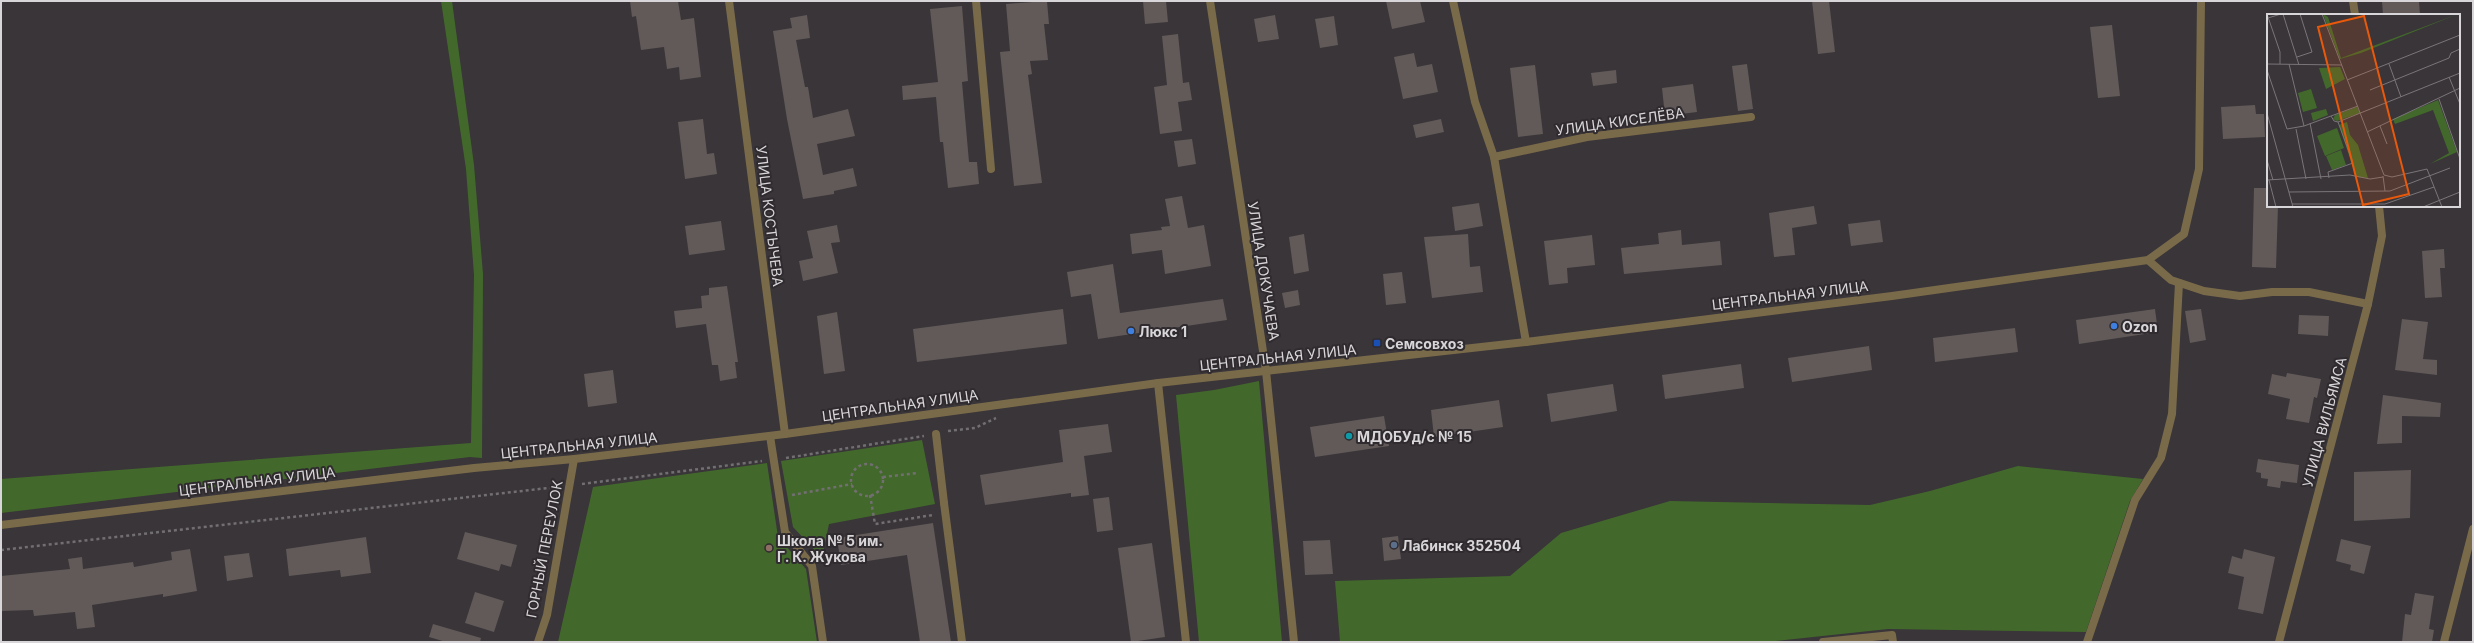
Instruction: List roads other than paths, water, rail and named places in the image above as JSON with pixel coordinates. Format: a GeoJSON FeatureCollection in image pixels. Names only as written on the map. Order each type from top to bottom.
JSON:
{"type":"FeatureCollection","features":[{"type":"Feature","properties":{"kind":"street","name":"УЛИЦА КОСТЫЧЕВА"},"geometry":{"type":"LineString","coordinates":[[729,1],[785,434]]}},
{"type":"Feature","properties":{"kind":"street"},"geometry":{"type":"LineString","coordinates":[[976,1],[990,169]]}},
{"type":"Feature","properties":{"kind":"street","name":"УЛИЦА ДОКУЧАЕВА"},"geometry":{"type":"LineString","coordinates":[[1210,1],[1266,371],[1294,642]]}},
{"type":"Feature","properties":{"kind":"street"},"geometry":{"type":"LineString","coordinates":[[1453,1],[1474,102],[1494,157],[1526,342]]}},
{"type":"Feature","properties":{"kind":"street","name":"ЦЕНТРАЛЬНАЯ УЛИЦА"},"geometry":{"type":"LineString","coordinates":[[1,526],[466,469],[574,459],[770,436],[1158,383],[1526,342],[1892,296],[2148,260],[2184,234],[2199,169],[2201,1]]}},
{"type":"Feature","properties":{"kind":"street"},"geometry":{"type":"LineString","coordinates":[[2353,1],[2355,14]]}},
{"type":"Feature","properties":{"kind":"street","name":"УЛИЦА КИСЕЛЁВА"},"geometry":{"type":"LineString","coordinates":[[1494,157],[1587,136],[1751,117]]}},
{"type":"Feature","properties":{"kind":"street","name":"УЛИЦА ВИЛЬЯМСА"},"geometry":{"type":"LineString","coordinates":[[2279,642],[2368,304],[2382,236],[2378,207]]}},
{"type":"Feature","properties":{"kind":"street"},"geometry":{"type":"LineString","coordinates":[[2148,260],[2171,280],[2179,284],[2204,291],[2240,296],[2272,292],[2309,292],[2368,304]]}},
{"type":"Feature","properties":{"kind":"street"},"geometry":{"type":"LineString","coordinates":[[2087,642],[2135,500],[2161,458],[2172,414],[2179,284]]}},
{"type":"Feature","properties":{"kind":"street"},"geometry":{"type":"LineString","coordinates":[[1158,383],[1186,642]]}},
{"type":"Feature","properties":{"kind":"street"},"geometry":{"type":"LineString","coordinates":[[936,434],[962,642]]}},
{"type":"Feature","properties":{"kind":"street"},"geometry":{"type":"LineString","coordinates":[[770,436],[785,532],[812,566],[823,642]]}},
{"type":"Feature","properties":{"kind":"street","name":"ГОРНЫЙ ПЕРЕУЛОК"},"geometry":{"type":"LineString","coordinates":[[538,642],[547,615],[574,459]]}},
{"type":"Feature","properties":{"kind":"street"},"geometry":{"type":"LineString","coordinates":[[2444,642],[2473,529]]}},
{"type":"Feature","properties":{"kind":"street"},"geometry":{"type":"LineString","coordinates":[[1823,642],[1892,635],[1893,642]]}},
{"type":"Feature","properties":{"kind":"place","name":"Ozon"},"geometry":{"type":"Point","coordinates":[2114,326]}},
{"type":"Feature","properties":{"kind":"place","name":"Люкс 1"},"geometry":{"type":"Point","coordinates":[1131,331]}},
{"type":"Feature","properties":{"kind":"place","name":"Семсовхоз"},"geometry":{"type":"Point","coordinates":[1377,343]}},
{"type":"Feature","properties":{"kind":"place","name":"МДОБУд/с № 15"},"geometry":{"type":"Point","coordinates":[1349,436]}},
{"type":"Feature","properties":{"kind":"place","name":"Лабинск 352504"},"geometry":{"type":"Point","coordinates":[1394,545]}},
{"type":"Feature","properties":{"kind":"place","name":"Школа № 5 им. Г. К. Жукова"},"geometry":{"type":"Point","coordinates":[769,548]}}]}
